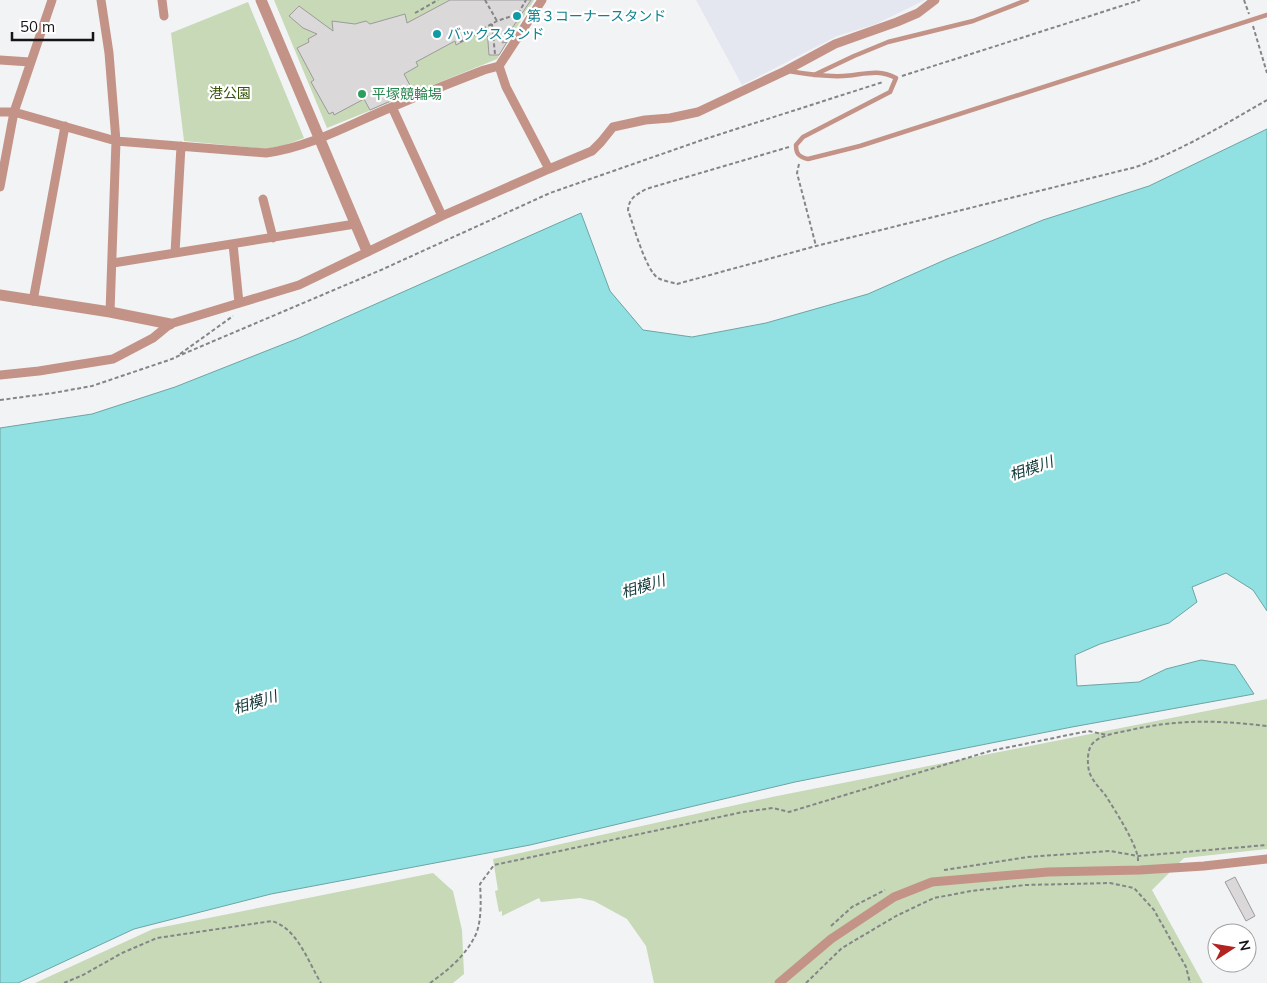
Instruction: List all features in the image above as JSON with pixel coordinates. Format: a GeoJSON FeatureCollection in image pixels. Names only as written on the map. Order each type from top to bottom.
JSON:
{"type":"FeatureCollection","features":[{"type":"Feature","properties":{"kind":"street"},"geometry":{"type":"LineString","coordinates":[[0,188],[14,112],[52,0]]}},
{"type":"Feature","properties":{"kind":"street"},"geometry":{"type":"LineString","coordinates":[[101,0],[109,53],[116,141],[110,312]]}},
{"type":"Feature","properties":{"kind":"street"},"geometry":{"type":"LineString","coordinates":[[162,0],[164,16]]}},
{"type":"Feature","properties":{"kind":"street"},"geometry":{"type":"LineString","coordinates":[[261,0],[366,251]]}},
{"type":"Feature","properties":{"kind":"street"},"geometry":{"type":"LineString","coordinates":[[0,112],[14,112],[116,141],[266,153],[288,150],[319,139],[484,70],[499,66],[542,0]]}},
{"type":"Feature","properties":{"kind":"street"},"geometry":{"type":"LineString","coordinates":[[0,375],[39,372],[113,359],[153,338],[170,324],[299,285],[366,251],[442,216],[592,151],[613,127],[698,112],[785,71],[835,44],[897,22],[918,12],[935,0]]}},
{"type":"Feature","properties":{"kind":"street"},"geometry":{"type":"LineString","coordinates":[[0,60],[30,62]]}},
{"type":"Feature","properties":{"kind":"street"},"geometry":{"type":"LineString","coordinates":[[499,66],[506,87],[549,169]]}},
{"type":"Feature","properties":{"kind":"street"},"geometry":{"type":"LineString","coordinates":[[392,107],[442,216]]}},
{"type":"Feature","properties":{"kind":"street"},"geometry":{"type":"LineString","coordinates":[[32,301],[65,126]]}},
{"type":"Feature","properties":{"kind":"street"},"geometry":{"type":"LineString","coordinates":[[175,253],[182,146]]}},
{"type":"Feature","properties":{"kind":"street"},"geometry":{"type":"LineString","coordinates":[[263,199],[274,238]]}},
{"type":"Feature","properties":{"kind":"street"},"geometry":{"type":"LineString","coordinates":[[112,264],[356,224]]}},
{"type":"Feature","properties":{"kind":"street"},"geometry":{"type":"LineString","coordinates":[[233,244],[241,302]]}},
{"type":"Feature","properties":{"kind":"street"},"geometry":{"type":"LineString","coordinates":[[0,295],[110,312],[170,324]]}},
{"type":"Feature","properties":{"kind":"street"},"geometry":{"type":"LineString","coordinates":[[779,983],[831,939],[886,902],[932,882],[1048,872],[1140,870],[1204,866],[1267,858]]}},
{"type":"Feature","properties":{"kind":"lane"},"geometry":{"type":"LineString","coordinates":[[814,75],[888,42],[973,21],[1027,0]]}},
{"type":"Feature","properties":{"kind":"lane"},"geometry":{"type":"LineString","coordinates":[[785,71],[842,76],[886,73],[896,78],[890,92],[803,137],[796,145],[796,151],[802,158],[808,160],[860,146],[1267,15]]}},
{"type":"Feature","properties":{"kind":"path"},"geometry":{"type":"LineString","coordinates":[[415,13],[438,0]]}},
{"type":"Feature","properties":{"kind":"path"},"geometry":{"type":"LineString","coordinates":[[485,0],[497,21]]}},
{"type":"Feature","properties":{"kind":"path"},"geometry":{"type":"LineString","coordinates":[[460,42],[497,21],[518,14],[526,0]]}},
{"type":"Feature","properties":{"kind":"path"},"geometry":{"type":"LineString","coordinates":[[0,400],[92,386],[169,360],[381,270],[550,193],[705,139],[1140,0]]}},
{"type":"Feature","properties":{"kind":"path"},"geometry":{"type":"LineString","coordinates":[[1244,0],[1267,73]]}},
{"type":"Feature","properties":{"kind":"path"},"geometry":{"type":"LineString","coordinates":[[492,24],[496,57]]}},
{"type":"Feature","properties":{"kind":"path"},"geometry":{"type":"LineString","coordinates":[[796,145],[646,190],[635,195],[629,202],[628,210],[653,273],[658,278],[677,284],[816,246],[1136,168],[1187,145],[1267,100]]}},
{"type":"Feature","properties":{"kind":"path"},"geometry":{"type":"LineString","coordinates":[[802,158],[797,173],[816,246]]}},
{"type":"Feature","properties":{"kind":"path"},"geometry":{"type":"LineString","coordinates":[[176,357],[234,315],[241,302]]}},
{"type":"Feature","properties":{"kind":"path"},"geometry":{"type":"LineString","coordinates":[[1138,863],[1138,856],[1127,831],[1089,770],[1088,753],[1093,742],[1108,735],[1178,721],[1218,721],[1267,726]]}},
{"type":"Feature","properties":{"kind":"path"},"geometry":{"type":"LineString","coordinates":[[430,983],[451,967],[475,937],[482,904],[480,884],[494,865],[744,812],[773,808],[789,812],[990,751],[1088,731],[1108,735]]}},
{"type":"Feature","properties":{"kind":"path"},"geometry":{"type":"LineString","coordinates":[[1138,856],[1267,845]]}},
{"type":"Feature","properties":{"kind":"path"},"geometry":{"type":"LineString","coordinates":[[806,983],[842,948],[896,916],[934,898],[1026,885],[1110,883],[1134,888],[1154,910],[1186,967],[1190,983]]}},
{"type":"Feature","properties":{"kind":"path"},"geometry":{"type":"LineString","coordinates":[[1134,888],[1135,883]]}},
{"type":"Feature","properties":{"kind":"path"},"geometry":{"type":"LineString","coordinates":[[64,983],[83,976],[122,953],[157,938],[272,921],[281,924],[299,944],[322,983]]}},
{"type":"Feature","properties":{"kind":"shaded area"},"geometry":{"type":"Polygon","coordinates":[[[696,0],[925,0],[876,24],[837,36],[742,85],[696,0]]]}},
{"type":"Feature","properties":{"kind":"green space","name":"平塚競輪場"},"geometry":{"type":"Polygon","coordinates":[[[274,0],[534,0],[497,59],[327,128],[274,0]]]}},
{"type":"Feature","properties":{"kind":"green space","name":"港公園"},"geometry":{"type":"Polygon","coordinates":[[[248,2],[304,138],[285,145],[265,149],[184,141],[171,33],[248,2]]]}},
{"type":"Feature","properties":{"kind":"green space"},"geometry":{"type":"Polygon","coordinates":[[[1267,699],[1267,849],[1184,858],[1152,890],[1203,983],[654,983],[646,946],[627,919],[594,901],[580,898],[541,902],[539,898],[502,916],[502,911],[499,912],[495,891],[498,890],[493,859],[772,797],[1267,699]]]}},
{"type":"Feature","properties":{"kind":"green space"},"geometry":{"type":"Polygon","coordinates":[[[433,873],[453,891],[462,930],[464,974],[453,983],[35,983],[153,929],[433,873]]]}},
{"type":"Feature","properties":{"kind":"water","name":"相模川"},"geometry":{"type":"Polygon","coordinates":[[[1267,129],[1267,611],[1253,590],[1226,573],[1192,587],[1197,602],[1169,623],[1100,644],[1075,655],[1077,686],[1139,682],[1166,669],[1201,660],[1235,665],[1254,694],[1072,727],[795,782],[530,845],[271,894],[134,929],[18,983],[0,983],[0,428],[92,414],[175,387],[299,338],[581,213],[610,291],[643,330],[692,337],[766,323],[868,294],[1043,220],[1149,186],[1267,129]]]}},
{"type":"Feature","properties":{"kind":"building","name":"平塚競輪場"},"geometry":{"type":"Polygon","coordinates":[[[450,0],[531,0],[502,43],[507,42],[499,55],[489,55],[487,29],[456,45],[455,41],[416,62],[418,66],[404,74],[413,91],[370,110],[364,99],[334,115],[333,112],[329,114],[311,82],[314,80],[297,48],[309,42],[308,39],[317,34],[303,28],[289,16],[299,6],[333,31],[332,21],[355,24],[366,21],[370,24],[405,14],[407,23],[450,0]]]}},
{"type":"Feature","properties":{"kind":"building"},"geometry":{"type":"Polygon","coordinates":[[[1235,877],[1255,916],[1246,921],[1225,882],[1235,877]]]}},
{"type":"Feature","properties":{"kind":"place","name":"第３コーナースタンド"},"geometry":{"type":"Point","coordinates":[517,16]}},
{"type":"Feature","properties":{"kind":"place","name":"バックスタンド"},"geometry":{"type":"Point","coordinates":[437,34]}},
{"type":"Feature","properties":{"kind":"place","name":"平塚競輪場"},"geometry":{"type":"Point","coordinates":[362,94]}}]}
